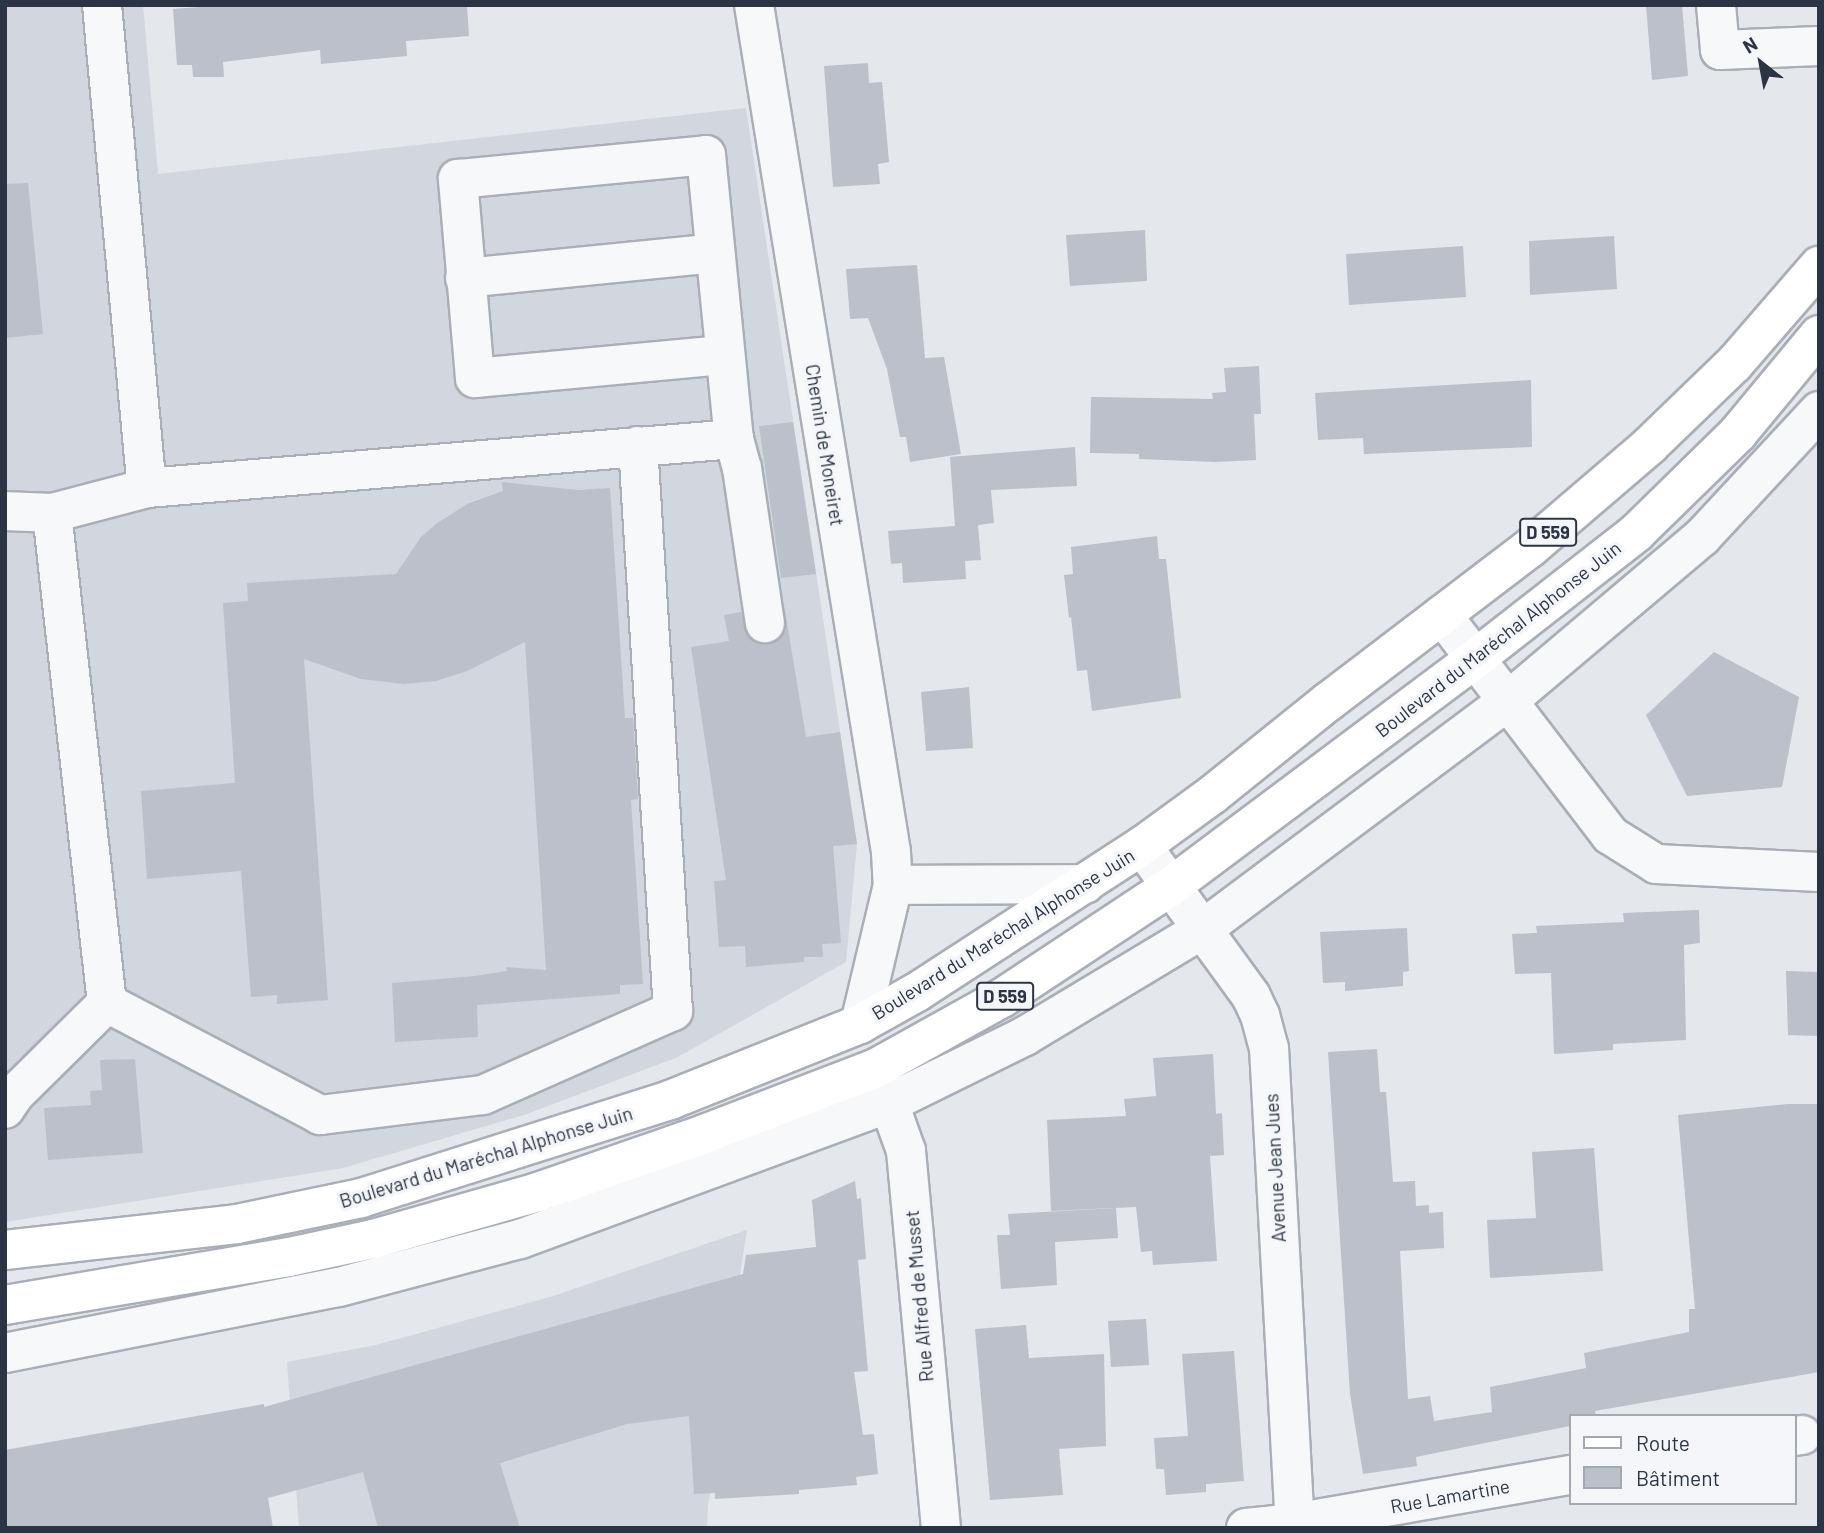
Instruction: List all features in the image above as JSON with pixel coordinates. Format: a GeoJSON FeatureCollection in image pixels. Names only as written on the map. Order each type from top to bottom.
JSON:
{"type":"FeatureCollection","features":[{"type":"Feature","properties":{"kind":"main road","name":"Boulevard du Maréchal Alphonse Juin"},"geometry":{"type":"LineString","coordinates":[[5,1250],[237,1224],[361,1198],[670,1100],[860,1024],[917,992],[1142,846],[1212,795],[1530,548],[1650,445],[1734,364],[1819,266]]}},
{"type":"Feature","properties":{"kind":"main road","name":"Boulevard du Maréchal Alphonse Juin"},"geometry":{"type":"LineString","coordinates":[[5,1306],[289,1257],[373,1239],[538,1192],[707,1133],[883,1086],[1002,998],[1170,887],[1476,658],[1637,531],[1738,433],[1819,335]]}},
{"type":"Feature","properties":{"kind":"street"},"geometry":{"type":"LineString","coordinates":[[102,5],[147,488]]}},
{"type":"Feature","properties":{"kind":"street","name":"Chemin de Moneiret"},"geometry":{"type":"LineString","coordinates":[[754,5],[891,852],[893,885],[860,1024]]}},
{"type":"Feature","properties":{"kind":"street"},"geometry":{"type":"LineString","coordinates":[[1716,5],[1720,50],[1819,46]]}},
{"type":"Feature","properties":{"kind":"street"},"geometry":{"type":"LineString","coordinates":[[723,355],[475,378],[458,179],[706,155],[723,355],[734,439],[742,468],[765,623]]}},
{"type":"Feature","properties":{"kind":"street"},"geometry":{"type":"LineString","coordinates":[[465,278],[714,253]]}},
{"type":"Feature","properties":{"kind":"street"},"geometry":{"type":"LineString","coordinates":[[5,1353],[339,1287],[520,1239],[883,1086],[1025,1036],[1203,929],[1509,700],[1702,537],[1819,411]]}},
{"type":"Feature","properties":{"kind":"street"},"geometry":{"type":"LineString","coordinates":[[5,511],[52,513],[147,488],[734,439]]}},
{"type":"Feature","properties":{"kind":"street"},"geometry":{"type":"LineString","coordinates":[[107,1003],[320,1115],[484,1095],[673,1011],[638,446]]}},
{"type":"Feature","properties":{"kind":"street"},"geometry":{"type":"LineString","coordinates":[[52,513],[107,1003]]}},
{"type":"Feature","properties":{"kind":"street"},"geometry":{"type":"LineString","coordinates":[[1442,615],[1610,835],[1657,864],[1819,872]]}},
{"type":"Feature","properties":{"kind":"street","name":"Avenue Jean Jues"},"geometry":{"type":"LineString","coordinates":[[1142,846],[1251,996],[1260,1015],[1269,1048],[1295,1525]]}},
{"type":"Feature","properties":{"kind":"street"},"geometry":{"type":"LineString","coordinates":[[893,885],[1085,884]]}},
{"type":"Feature","properties":{"kind":"street"},"geometry":{"type":"LineString","coordinates":[[5,1108],[15,1094],[107,1003]]}},
{"type":"Feature","properties":{"kind":"street","name":"Rue Alfred de Musset"},"geometry":{"type":"LineString","coordinates":[[883,1086],[906,1151],[941,1528]]}},
{"type":"Feature","properties":{"kind":"street","name":"Rue Lamartine"},"geometry":{"type":"LineString","coordinates":[[1246,1528],[1295,1525],[1568,1475]]}},
{"type":"Feature","properties":{"kind":"shaded area"},"geometry":{"type":"Polygon","coordinates":[[[5,5],[143,5],[158,174],[746,108],[857,844],[846,962],[678,1057],[524,1115],[343,1168],[5,1222],[5,5]]]}},
{"type":"Feature","properties":{"kind":"shaded area"},"geometry":{"type":"Polygon","coordinates":[[[747,1230],[727,1357],[723,1432],[708,1504],[707,1528],[299,1528],[287,1362],[376,1345],[550,1297],[747,1230]]]}},
{"type":"Feature","properties":{"kind":"building"},"geometry":{"type":"Polygon","coordinates":[[[227,5],[467,5],[469,36],[406,41],[407,56],[321,64],[320,50],[223,62],[224,77],[193,77],[192,65],[177,65],[173,9],[227,5]]]}},
{"type":"Feature","properties":{"kind":"building"},"geometry":{"type":"Polygon","coordinates":[[[1646,5],[1682,5],[1688,76],[1652,80],[1646,5]]]}},
{"type":"Feature","properties":{"kind":"building"},"geometry":{"type":"Polygon","coordinates":[[[868,63],[869,83],[882,82],[889,162],[878,164],[880,184],[833,187],[824,66],[868,63]]]}},
{"type":"Feature","properties":{"kind":"building"},"geometry":{"type":"Polygon","coordinates":[[[28,183],[43,334],[5,338],[5,184],[28,183]]]}},
{"type":"Feature","properties":{"kind":"building"},"geometry":{"type":"Polygon","coordinates":[[[1145,230],[1147,281],[1070,286],[1066,235],[1145,230]]]}},
{"type":"Feature","properties":{"kind":"building"},"geometry":{"type":"Polygon","coordinates":[[[1614,236],[1617,289],[1530,295],[1529,241],[1614,236]]]}},
{"type":"Feature","properties":{"kind":"building"},"geometry":{"type":"Polygon","coordinates":[[[1463,246],[1466,297],[1349,305],[1346,254],[1463,246]]]}},
{"type":"Feature","properties":{"kind":"building"},"geometry":{"type":"Polygon","coordinates":[[[917,265],[925,358],[944,357],[961,454],[910,462],[906,437],[900,437],[887,369],[868,318],[850,319],[846,269],[917,265]]]}},
{"type":"Feature","properties":{"kind":"building"},"geometry":{"type":"Polygon","coordinates":[[[1259,366],[1261,414],[1254,414],[1256,460],[1216,462],[1139,459],[1139,454],[1090,453],[1091,397],[1213,399],[1212,393],[1226,392],[1224,368],[1259,366]]]}},
{"type":"Feature","properties":{"kind":"building"},"geometry":{"type":"Polygon","coordinates":[[[1531,380],[1532,447],[1364,454],[1363,438],[1318,440],[1315,393],[1531,380]]]}},
{"type":"Feature","properties":{"kind":"building"},"geometry":{"type":"Polygon","coordinates":[[[793,422],[816,574],[781,578],[759,426],[793,422]]]}},
{"type":"Feature","properties":{"kind":"building"},"geometry":{"type":"Polygon","coordinates":[[[1075,447],[1077,486],[991,490],[994,523],[978,525],[981,560],[965,561],[966,579],[903,583],[902,563],[891,564],[888,531],[955,526],[950,457],[1075,447]]]}},
{"type":"Feature","properties":{"kind":"building"},"geometry":{"type":"Polygon","coordinates":[[[502,482],[578,490],[610,488],[625,718],[633,718],[638,799],[631,800],[643,984],[620,985],[620,994],[477,1005],[478,1037],[395,1042],[392,983],[475,976],[507,971],[506,967],[546,970],[525,642],[467,671],[436,681],[404,684],[361,679],[304,659],[328,1000],[277,1004],[277,995],[251,997],[241,871],[147,879],[141,791],[235,783],[223,603],[248,601],[247,583],[396,574],[421,537],[467,504],[503,491],[502,482]]]}},
{"type":"Feature","properties":{"kind":"building"},"geometry":{"type":"Polygon","coordinates":[[[1157,536],[1159,559],[1166,559],[1181,698],[1092,711],[1087,670],[1077,671],[1071,617],[1069,618],[1064,575],[1073,574],[1071,547],[1157,536]]]}},
{"type":"Feature","properties":{"kind":"building"},"geometry":{"type":"Polygon","coordinates":[[[784,605],[806,737],[840,732],[857,844],[833,846],[841,943],[822,944],[823,957],[804,957],[804,962],[746,967],[745,946],[719,947],[714,881],[726,880],[691,647],[729,641],[724,615],[741,612],[748,637],[758,644],[769,644],[778,640],[786,630],[784,605]]]}},
{"type":"Feature","properties":{"kind":"building"},"geometry":{"type":"Polygon","coordinates":[[[1714,652],[1799,697],[1782,787],[1687,796],[1646,715],[1714,652]]]}},
{"type":"Feature","properties":{"kind":"building"},"geometry":{"type":"Polygon","coordinates":[[[969,687],[973,748],[926,751],[921,692],[969,687]]]}},
{"type":"Feature","properties":{"kind":"building"},"geometry":{"type":"Polygon","coordinates":[[[1699,910],[1700,943],[1684,945],[1686,1040],[1613,1044],[1613,1050],[1554,1054],[1551,973],[1515,974],[1512,934],[1537,933],[1536,926],[1624,922],[1623,913],[1699,910]]]}},
{"type":"Feature","properties":{"kind":"building"},"geometry":{"type":"Polygon","coordinates":[[[1407,928],[1409,971],[1403,972],[1403,986],[1345,991],[1345,982],[1323,983],[1320,932],[1407,928]]]}},
{"type":"Feature","properties":{"kind":"building"},"geometry":{"type":"Polygon","coordinates":[[[1786,971],[1819,972],[1819,1036],[1788,1035],[1786,971]]]}},
{"type":"Feature","properties":{"kind":"building"},"geometry":{"type":"Polygon","coordinates":[[[1377,1049],[1380,1092],[1386,1092],[1393,1182],[1415,1181],[1416,1206],[1429,1205],[1429,1213],[1443,1212],[1444,1248],[1400,1251],[1408,1399],[1430,1396],[1434,1421],[1492,1412],[1490,1387],[1586,1368],[1584,1353],[1689,1332],[1689,1309],[1695,1309],[1678,1115],[1788,1104],[1819,1104],[1819,1372],[1595,1411],[1596,1414],[1568,1414],[1568,1426],[1416,1457],[1417,1466],[1363,1474],[1350,1394],[1328,1052],[1377,1049]]]}},
{"type":"Feature","properties":{"kind":"building"},"geometry":{"type":"Polygon","coordinates":[[[1213,1054],[1216,1114],[1222,1113],[1224,1155],[1210,1156],[1217,1261],[1153,1265],[1152,1251],[1141,1252],[1136,1207],[1051,1211],[1047,1120],[1126,1116],[1124,1099],[1156,1096],[1153,1058],[1213,1054]]]}},
{"type":"Feature","properties":{"kind":"building"},"geometry":{"type":"Polygon","coordinates":[[[135,1059],[143,1153],[48,1160],[44,1108],[91,1105],[90,1091],[102,1090],[100,1060],[135,1059]]]}},
{"type":"Feature","properties":{"kind":"building"},"geometry":{"type":"Polygon","coordinates":[[[1594,1148],[1603,1271],[1490,1278],[1487,1220],[1536,1218],[1532,1152],[1594,1148]]]}},
{"type":"Feature","properties":{"kind":"building"},"geometry":{"type":"Polygon","coordinates":[[[855,1181],[857,1199],[861,1198],[866,1259],[858,1260],[868,1371],[854,1372],[863,1435],[874,1434],[878,1474],[856,1477],[857,1485],[799,1490],[799,1494],[715,1499],[715,1493],[694,1494],[689,1416],[627,1424],[500,1463],[520,1528],[378,1528],[363,1472],[268,1498],[273,1528],[5,1528],[5,1450],[264,1404],[264,1407],[743,1274],[746,1255],[816,1247],[812,1200],[855,1181]]]}},
{"type":"Feature","properties":{"kind":"building"},"geometry":{"type":"Polygon","coordinates":[[[1116,1208],[1118,1238],[1055,1242],[1057,1285],[1001,1289],[997,1235],[1010,1235],[1008,1214],[1116,1208]]]}},
{"type":"Feature","properties":{"kind":"building"},"geometry":{"type":"Polygon","coordinates":[[[1146,1319],[1149,1365],[1111,1367],[1108,1321],[1146,1319]]]}},
{"type":"Feature","properties":{"kind":"building"},"geometry":{"type":"Polygon","coordinates":[[[1026,1325],[1029,1358],[1104,1354],[1106,1446],[1059,1449],[1063,1495],[990,1500],[975,1329],[1026,1325]]]}},
{"type":"Feature","properties":{"kind":"building"},"geometry":{"type":"Polygon","coordinates":[[[1234,1351],[1244,1481],[1206,1484],[1206,1492],[1166,1495],[1164,1469],[1156,1469],[1154,1438],[1188,1436],[1182,1354],[1234,1351]]]}}]}
